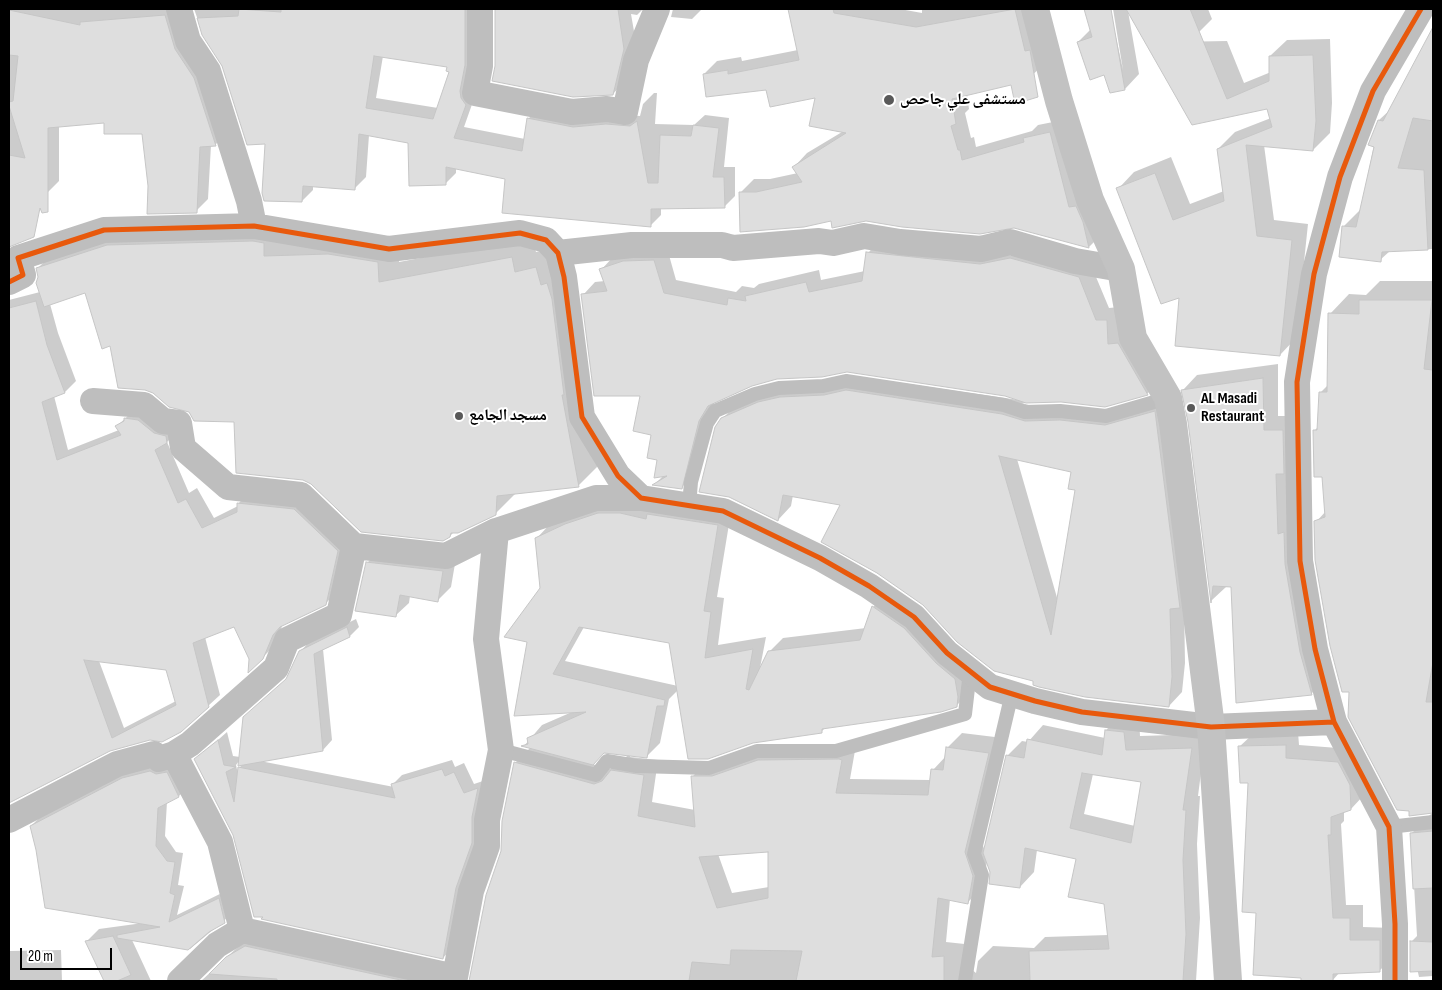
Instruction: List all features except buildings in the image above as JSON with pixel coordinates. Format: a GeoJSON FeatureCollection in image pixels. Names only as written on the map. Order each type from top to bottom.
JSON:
{"type":"FeatureCollection","features":[{"type":"Feature","properties":{"kind":"main road"},"geometry":{"type":"LineString","coordinates":[[1035,9],[1059,101],[1090,200],[1121,269],[1133,338],[1168,398],[1173,424],[1211,727],[1228,981]]}},
{"type":"Feature","properties":{"kind":"street"},"geometry":{"type":"LineString","coordinates":[[179,9],[188,41],[208,71],[254,226]]}},
{"type":"Feature","properties":{"kind":"street"},"geometry":{"type":"LineString","coordinates":[[480,9],[480,66],[475,93],[572,112],[607,109],[625,112],[636,60],[657,9]]}},
{"type":"Feature","properties":{"kind":"street"},"geometry":{"type":"LineString","coordinates":[[1394,981],[1395,924],[1389,827],[1334,722],[1315,649],[1300,561],[1297,382],[1314,274],[1340,176],[1373,91],[1421,9]]}},
{"type":"Feature","properties":{"kind":"street"},"geometry":{"type":"LineString","coordinates":[[9,282],[23,275],[18,258],[104,230],[254,226],[389,249],[520,233],[546,240],[558,253],[564,276],[582,417],[618,476],[641,498]]}},
{"type":"Feature","properties":{"kind":"street"},"geometry":{"type":"LineString","coordinates":[[558,253],[632,245],[722,245],[733,248],[819,241],[833,243],[864,236],[900,242],[981,250],[1010,242],[1076,260],[1121,269]]}},
{"type":"Feature","properties":{"kind":"street"},"geometry":{"type":"LineString","coordinates":[[94,401],[144,405],[163,421],[179,423],[183,448],[228,487],[301,496],[354,546],[446,556],[496,531],[596,498],[641,498],[723,511],[820,558],[869,586],[914,617],[947,653],[990,686],[1082,712],[1211,727],[1334,722]]}},
{"type":"Feature","properties":{"kind":"street"},"geometry":{"type":"LineString","coordinates":[[180,981],[217,945],[242,930],[413,974],[455,977],[471,891],[487,846],[487,820],[501,750],[486,639],[496,531]]}},
{"type":"Feature","properties":{"kind":"street"},"geometry":{"type":"LineString","coordinates":[[9,820],[117,764],[154,754],[159,759],[174,754],[190,744],[276,668],[287,640],[339,614],[354,546]]}},
{"type":"Feature","properties":{"kind":"street"},"geometry":{"type":"LineString","coordinates":[[174,754],[220,842],[242,930]]}},
{"type":"Feature","properties":{"kind":"lane"},"geometry":{"type":"LineString","coordinates":[[688,506],[690,482],[707,423],[715,411],[756,394],[779,388],[823,386],[846,381],[1004,405],[1024,412],[1060,411],[1106,416],[1168,398]]}},
{"type":"Feature","properties":{"kind":"lane"},"geometry":{"type":"LineString","coordinates":[[501,750],[596,774],[607,761],[637,766],[709,768],[756,751],[836,751],[965,714],[970,671]]}},
{"type":"Feature","properties":{"kind":"lane"},"geometry":{"type":"LineString","coordinates":[[965,981],[982,875],[974,854],[1012,693]]}},
{"type":"Feature","properties":{"kind":"lane"},"geometry":{"type":"LineString","coordinates":[[1389,827],[1433,822]]}},
{"type":"Feature","properties":{"kind":"cycle path"},"geometry":{"type":"LineString","coordinates":[[1395,981],[1395,924],[1389,827],[1334,722],[1315,649],[1300,561],[1297,382],[1314,274],[1340,177],[1373,91],[1421,9]]}},
{"type":"Feature","properties":{"kind":"cycle path"},"geometry":{"type":"LineString","coordinates":[[9,282],[23,275],[18,258],[104,230],[254,226],[389,249],[520,233],[546,240],[558,253],[564,277],[582,417],[618,476],[641,498],[723,511],[820,558],[869,586],[914,617],[947,653],[990,687],[1035,701],[1082,712],[1211,727],[1334,722]]}},
{"type":"Feature","properties":{"kind":"place","name":"مستشفى علي جاحص"},"geometry":{"type":"Point","coordinates":[889,100]}},
{"type":"Feature","properties":{"kind":"place","name":"AL Masadi Restaurant"},"geometry":{"type":"Point","coordinates":[1191,408]}},
{"type":"Feature","properties":{"kind":"place","name":"مسجد الجامع"},"geometry":{"type":"Point","coordinates":[459,416]}}]}
